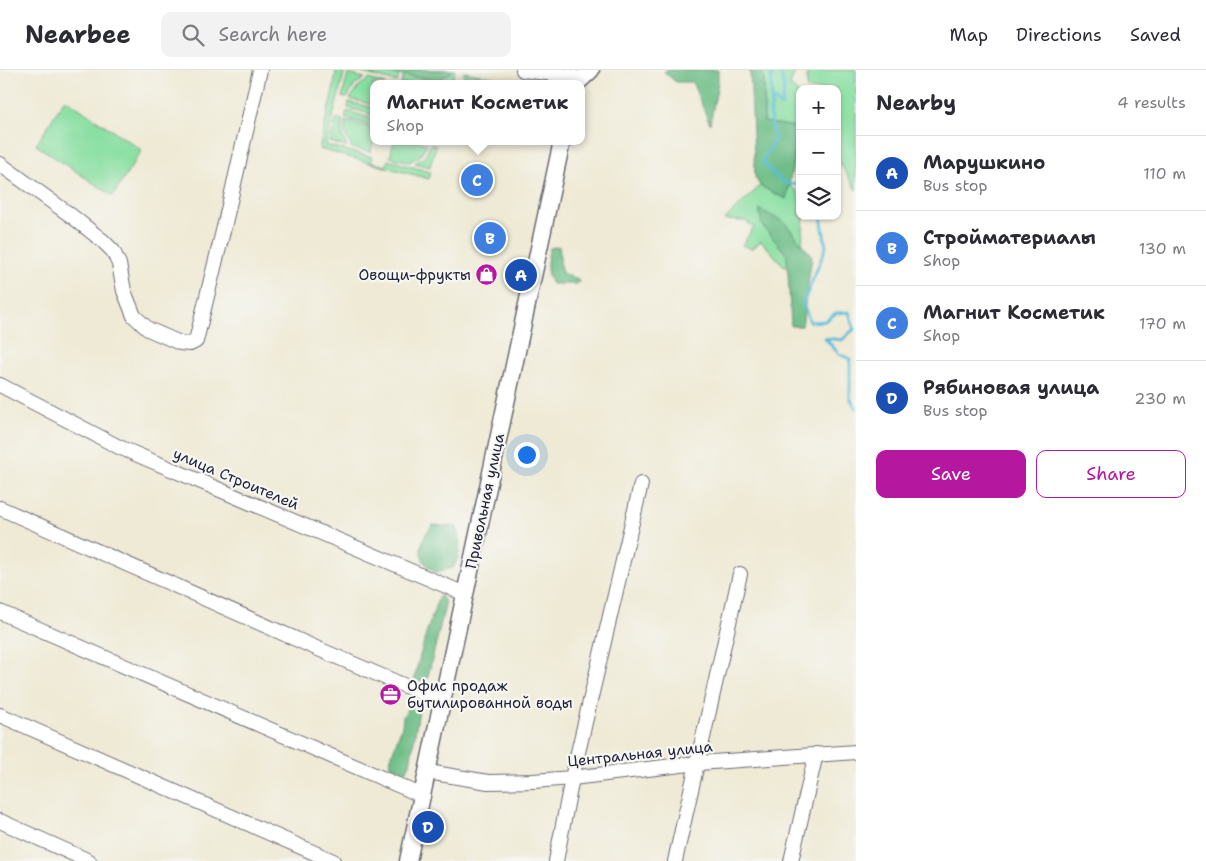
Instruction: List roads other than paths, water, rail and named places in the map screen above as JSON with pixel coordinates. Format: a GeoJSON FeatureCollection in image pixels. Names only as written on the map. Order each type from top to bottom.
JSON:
{"type":"FeatureCollection","features":[{"type":"Feature","properties":{"kind":"street"},"geometry":{"type":"LineString","coordinates":[[0,164],[73,217],[104,241],[113,251],[120,264],[124,291],[134,316],[148,328],[180,343],[190,344],[196,341],[260,70]]}},
{"type":"Feature","properties":{"kind":"street"},"geometry":{"type":"LineString","coordinates":[[523,70],[582,78]]}},
{"type":"Feature","properties":{"kind":"street","name":"Привольная улица"},"geometry":{"type":"LineString","coordinates":[[408,861],[561,145]]}},
{"type":"Feature","properties":{"kind":"street","name":"улица Строителей"},"geometry":{"type":"LineString","coordinates":[[0,385],[119,447],[464,594]]}},
{"type":"Feature","properties":{"kind":"street"},"geometry":{"type":"LineString","coordinates":[[556,861],[572,778],[641,484]]}},
{"type":"Feature","properties":{"kind":"street"},"geometry":{"type":"LineString","coordinates":[[0,508],[443,702]]}},
{"type":"Feature","properties":{"kind":"street"},"geometry":{"type":"LineString","coordinates":[[675,861],[740,574]]}},
{"type":"Feature","properties":{"kind":"street"},"geometry":{"type":"LineString","coordinates":[[0,612],[423,796]]}},
{"type":"Feature","properties":{"kind":"street"},"geometry":{"type":"LineString","coordinates":[[0,715],[333,861]]}},
{"type":"Feature","properties":{"kind":"street","name":"Центральная улица"},"geometry":{"type":"LineString","coordinates":[[428,772],[488,782],[572,778],[698,763],[856,752]]}},
{"type":"Feature","properties":{"kind":"street"},"geometry":{"type":"LineString","coordinates":[[791,861],[816,754]]}},
{"type":"Feature","properties":{"kind":"street"},"geometry":{"type":"LineString","coordinates":[[0,821],[89,861]]}},
{"type":"Feature","properties":{"kind":"waterway"},"geometry":{"type":"LineString","coordinates":[[771,70],[772,99],[770,116],[775,140],[762,161],[778,179],[796,184]]}},
{"type":"Feature","properties":{"kind":"waterway"},"geometry":{"type":"LineString","coordinates":[[772,99],[782,106],[784,87],[780,70]]}},
{"type":"Feature","properties":{"kind":"waterway"},"geometry":{"type":"LineString","coordinates":[[822,220],[826,247],[803,304],[810,322],[825,321],[836,313],[849,312],[854,329],[842,340],[825,338],[839,354],[850,359],[850,398],[856,408]]}},
{"type":"Feature","properties":{"kind":"place","name":"Магнит Косметик"},"geometry":{"type":"Point","coordinates":[477,180]}},
{"type":"Feature","properties":{"kind":"place","name":"Стройматериалы"},"geometry":{"type":"Point","coordinates":[490,238]}},
{"type":"Feature","properties":{"kind":"place","name":"Овощи-фрукты"},"geometry":{"type":"Point","coordinates":[487,275]}},
{"type":"Feature","properties":{"kind":"place","name":"Марушкино"},"geometry":{"type":"Point","coordinates":[521,275]}},
{"type":"Feature","properties":{"kind":"place","name":"Офис продаж бутилированной воды"},"geometry":{"type":"Point","coordinates":[391,695]}},
{"type":"Feature","properties":{"kind":"place","name":"Рябиновая улица"},"geometry":{"type":"Point","coordinates":[428,827]}}]}
